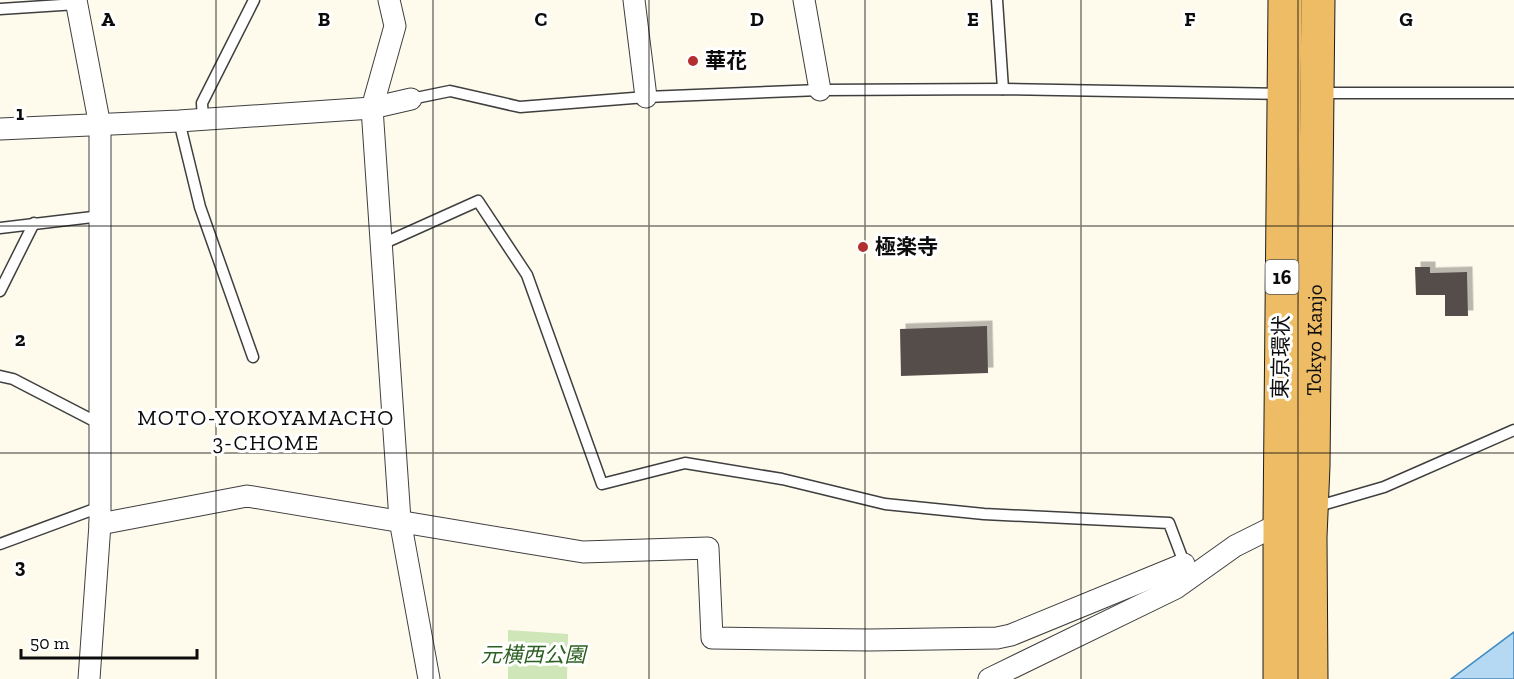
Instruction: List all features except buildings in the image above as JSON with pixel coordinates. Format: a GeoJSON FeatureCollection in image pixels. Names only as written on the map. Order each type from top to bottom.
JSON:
{"type":"FeatureCollection","features":[{"type":"Feature","properties":{"kind":"highway","name":"東京環状"},"geometry":{"type":"LineString","coordinates":[[1280,679],[1280,538],[1300,94],[1285,0]]}},
{"type":"Feature","properties":{"kind":"highway","name":"Tokyo Kanjo"},"geometry":{"type":"LineString","coordinates":[[1311,679],[1311,523],[1300,94],[1318,0]]}},
{"type":"Feature","properties":{"kind":"street"},"geometry":{"type":"LineString","coordinates":[[389,0],[395,26],[372,108],[380,245],[400,520],[429,679]]}},
{"type":"Feature","properties":{"kind":"street"},"geometry":{"type":"LineString","coordinates":[[634,0],[646,97]]}},
{"type":"Feature","properties":{"kind":"street"},"geometry":{"type":"LineString","coordinates":[[804,0],[820,90]]}},
{"type":"Feature","properties":{"kind":"street"},"geometry":{"type":"LineString","coordinates":[[77,2],[100,126],[100,516],[89,679]]}},
{"type":"Feature","properties":{"kind":"street"},"geometry":{"type":"LineString","coordinates":[[0,129],[100,126],[372,108],[411,99]]}},
{"type":"Feature","properties":{"kind":"street"},"geometry":{"type":"LineString","coordinates":[[100,516],[247,496],[583,552],[708,548],[712,638],[870,640],[997,638],[1011,635],[1187,571]]}},
{"type":"Feature","properties":{"kind":"street"},"geometry":{"type":"LineString","coordinates":[[989,679],[1124,615],[1187,571],[1235,546],[1280,538],[1311,523]]}},
{"type":"Feature","properties":{"kind":"lane"},"geometry":{"type":"LineString","coordinates":[[203,120],[202,103],[254,0]]}},
{"type":"Feature","properties":{"kind":"lane"},"geometry":{"type":"LineString","coordinates":[[997,0],[1003,89]]}},
{"type":"Feature","properties":{"kind":"lane"},"geometry":{"type":"LineString","coordinates":[[0,9],[77,2]]}},
{"type":"Feature","properties":{"kind":"lane"},"geometry":{"type":"LineString","coordinates":[[411,99],[450,91],[520,107],[646,97],[820,90],[1003,89],[1300,94],[1514,93]]}},
{"type":"Feature","properties":{"kind":"lane"},"geometry":{"type":"LineString","coordinates":[[179,121],[200,207],[253,357]]}},
{"type":"Feature","properties":{"kind":"lane"},"geometry":{"type":"LineString","coordinates":[[380,245],[478,201],[527,275],[602,484],[685,463],[782,479],[885,504],[984,514],[1169,523],[1187,571]]}},
{"type":"Feature","properties":{"kind":"lane"},"geometry":{"type":"LineString","coordinates":[[0,228],[101,216]]}},
{"type":"Feature","properties":{"kind":"lane"},"geometry":{"type":"LineString","coordinates":[[0,291],[34,223]]}},
{"type":"Feature","properties":{"kind":"lane"},"geometry":{"type":"LineString","coordinates":[[0,376],[13,379],[100,424]]}},
{"type":"Feature","properties":{"kind":"lane"},"geometry":{"type":"LineString","coordinates":[[1311,523],[1514,430]]}},
{"type":"Feature","properties":{"kind":"lane"},"geometry":{"type":"LineString","coordinates":[[0,544],[100,516]]}},
{"type":"Feature","properties":{"kind":"green space","name":"元横西公園"},"geometry":{"type":"Polygon","coordinates":[[[508,630],[568,634],[567,679],[508,679],[508,630]]]}},
{"type":"Feature","properties":{"kind":"water"},"geometry":{"type":"Polygon","coordinates":[[[1514,632],[1514,679],[1451,679],[1514,632]]]}},
{"type":"Feature","properties":{"kind":"place","name":"華花"},"geometry":{"type":"Point","coordinates":[693,61]}},
{"type":"Feature","properties":{"kind":"place","name":"極楽寺"},"geometry":{"type":"Point","coordinates":[863,247]}},
{"type":"Feature","properties":{"kind":"district","name":"MOTO-YOKOYAMACHO 3-CHOME"},"geometry":{"type":"Point","coordinates":[266,430]}}]}
